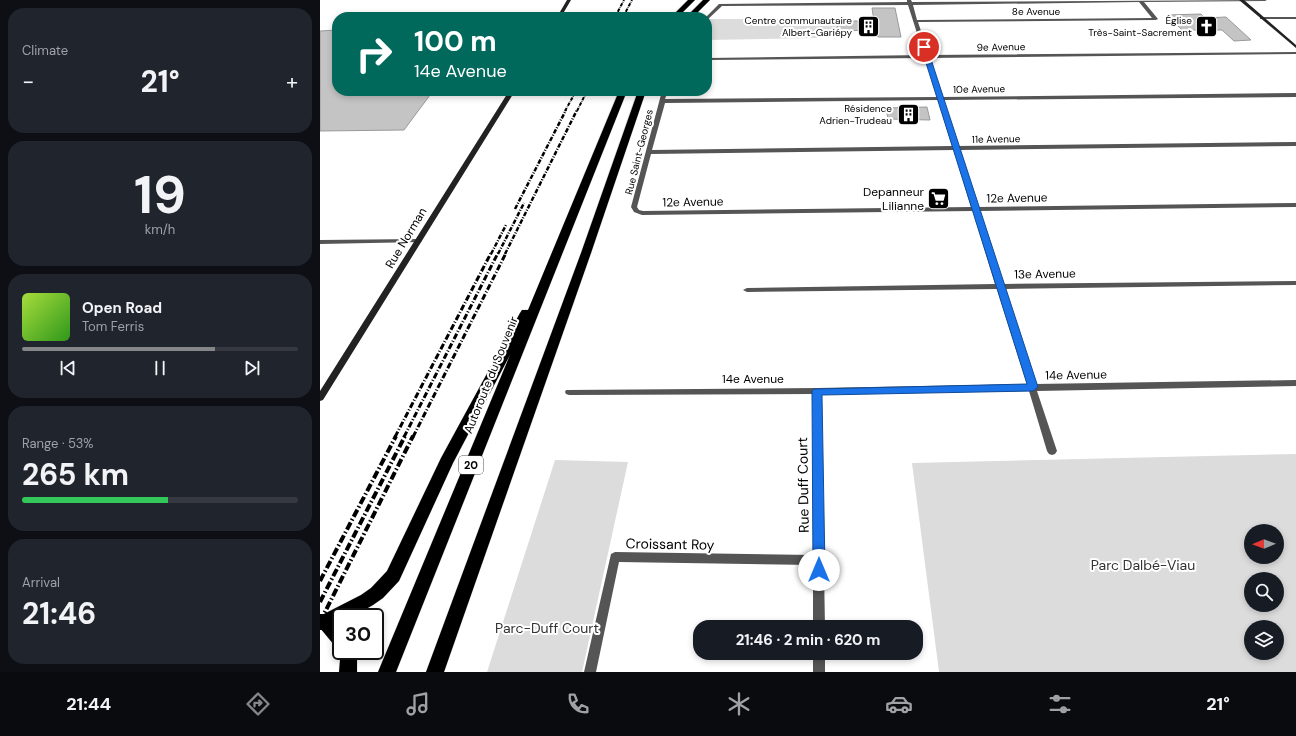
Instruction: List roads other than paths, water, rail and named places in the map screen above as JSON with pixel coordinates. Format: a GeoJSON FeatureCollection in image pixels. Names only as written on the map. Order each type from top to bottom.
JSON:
{"type":"FeatureCollection","features":[{"type":"Feature","properties":{"kind":"highway"},"geometry":{"type":"LineString","coordinates":[[679,12],[692,0]]}},
{"type":"Feature","properties":{"kind":"highway"},"geometry":{"type":"LineString","coordinates":[[694,12],[707,0]]}},
{"type":"Feature","properties":{"kind":"highway","name":"Autoroute du Souvenir"},"geometry":{"type":"LineString","coordinates":[[388,672],[621,96]]}},
{"type":"Feature","properties":{"kind":"highway"},"geometry":{"type":"LineString","coordinates":[[435,672],[586,253],[640,96]]}},
{"type":"Feature","properties":{"kind":"highway"},"geometry":{"type":"LineString","coordinates":[[331,626],[372,596],[393,576],[446,462],[555,259]]}},
{"type":"Feature","properties":{"kind":"highway"},"geometry":{"type":"LineString","coordinates":[[348,672],[349,660]]}},
{"type":"Feature","properties":{"kind":"street"},"geometry":{"type":"LineString","coordinates":[[562,12],[569,0]]}},
{"type":"Feature","properties":{"kind":"street"},"geometry":{"type":"LineString","coordinates":[[1241,0],[1296,47]]}},
{"type":"Feature","properties":{"kind":"street"},"geometry":{"type":"LineString","coordinates":[[712,14],[721,5],[910,2],[1141,2],[1265,0]]}},
{"type":"Feature","properties":{"kind":"street"},"geometry":{"type":"LineString","coordinates":[[910,2],[939,98],[1001,287],[1052,451]]}},
{"type":"Feature","properties":{"kind":"street","name":"8e Avenue"},"geometry":{"type":"LineString","coordinates":[[916,21],[1156,19],[1141,2]]}},
{"type":"Feature","properties":{"kind":"street"},"geometry":{"type":"LineString","coordinates":[[1262,18],[1296,18]]}},
{"type":"Feature","properties":{"kind":"street","name":"9e Avenue"},"geometry":{"type":"LineString","coordinates":[[712,59],[1296,53]]}},
{"type":"Feature","properties":{"kind":"street","name":"10e Avenue"},"geometry":{"type":"LineString","coordinates":[[662,101],[1296,95]]}},
{"type":"Feature","properties":{"kind":"street","name":"Rue Norman"},"geometry":{"type":"LineString","coordinates":[[320,398],[509,96]]}},
{"type":"Feature","properties":{"kind":"street","name":"Rue Saint-Georges"},"geometry":{"type":"LineString","coordinates":[[642,213],[636,211],[634,207],[664,96]]}},
{"type":"Feature","properties":{"kind":"street","name":"11e Avenue"},"geometry":{"type":"LineString","coordinates":[[648,152],[1296,144]]}},
{"type":"Feature","properties":{"kind":"street","name":"12e Avenue"},"geometry":{"type":"LineString","coordinates":[[642,213],[1296,205]]}},
{"type":"Feature","properties":{"kind":"street"},"geometry":{"type":"LineString","coordinates":[[320,242],[419,241]]}},
{"type":"Feature","properties":{"kind":"street","name":"13e Avenue"},"geometry":{"type":"LineString","coordinates":[[747,290],[1296,283]]}},
{"type":"Feature","properties":{"kind":"street","name":"14e Avenue"},"geometry":{"type":"LineString","coordinates":[[569,392],[817,391],[1296,383]]}},
{"type":"Feature","properties":{"kind":"street","name":"Rue Duff Court"},"geometry":{"type":"LineString","coordinates":[[817,391],[819,620]]}},
{"type":"Feature","properties":{"kind":"street","name":"Croissant Roy"},"geometry":{"type":"LineString","coordinates":[[590,672],[615,557],[819,560]]}},
{"type":"Feature","properties":{"kind":"street"},"geometry":{"type":"LineString","coordinates":[[819,660],[819,672]]}},
{"type":"Feature","properties":{"kind":"railway"},"geometry":{"type":"LineString","coordinates":[[618,12],[624,0]]}},
{"type":"Feature","properties":{"kind":"railway"},"geometry":{"type":"LineString","coordinates":[[626,12],[632,0]]}},
{"type":"Feature","properties":{"kind":"railway"},"geometry":{"type":"LineString","coordinates":[[565,111],[573,96]]}},
{"type":"Feature","properties":{"kind":"railway"},"geometry":{"type":"LineString","coordinates":[[577,111],[584,96]]}},
{"type":"Feature","properties":{"kind":"railway"},"geometry":{"type":"LineString","coordinates":[[515,209],[566,110]]}},
{"type":"Feature","properties":{"kind":"railway"},"geometry":{"type":"LineString","coordinates":[[505,254],[577,110]]}},
{"type":"Feature","properties":{"kind":"railway"},"geometry":{"type":"LineString","coordinates":[[498,254],[524,203]]}},
{"type":"Feature","properties":{"kind":"railway"},"geometry":{"type":"LineString","coordinates":[[491,254],[506,225]]}},
{"type":"Feature","properties":{"kind":"railway"},"geometry":{"type":"LineString","coordinates":[[395,437],[491,253]]}},
{"type":"Feature","properties":{"kind":"railway"},"geometry":{"type":"LineString","coordinates":[[404,437],[498,253]]}},
{"type":"Feature","properties":{"kind":"railway"},"geometry":{"type":"LineString","coordinates":[[413,437],[506,253]]}},
{"type":"Feature","properties":{"kind":"railway"},"geometry":{"type":"LineString","coordinates":[[320,581],[396,436]]}},
{"type":"Feature","properties":{"kind":"railway"},"geometry":{"type":"LineString","coordinates":[[320,602],[405,436]]}},
{"type":"Feature","properties":{"kind":"railway"},"geometry":{"type":"LineString","coordinates":[[320,622],[413,436]]}},
{"type":"Feature","properties":{"kind":"place","name":"Centre communautaire Albert-Gariépy"},"geometry":{"type":"Point","coordinates":[868,26]}},
{"type":"Feature","properties":{"kind":"place","name":"Église Très-Saint-Sacrement"},"geometry":{"type":"Point","coordinates":[1207,26]}},
{"type":"Feature","properties":{"kind":"place","name":"Résidence Adrien-Trudeau"},"geometry":{"type":"Point","coordinates":[908,114]}},
{"type":"Feature","properties":{"kind":"place","name":"Depanneur Lilianne"},"geometry":{"type":"Point","coordinates":[939,199]}},
{"type":"Feature","properties":{"kind":"park label","name":"Parc Dalbé-Viau"},"geometry":{"type":"Point","coordinates":[1143,565]}},
{"type":"Feature","properties":{"kind":"park label","name":"Parc-Duff Court"},"geometry":{"type":"Point","coordinates":[547,628]}}]}
